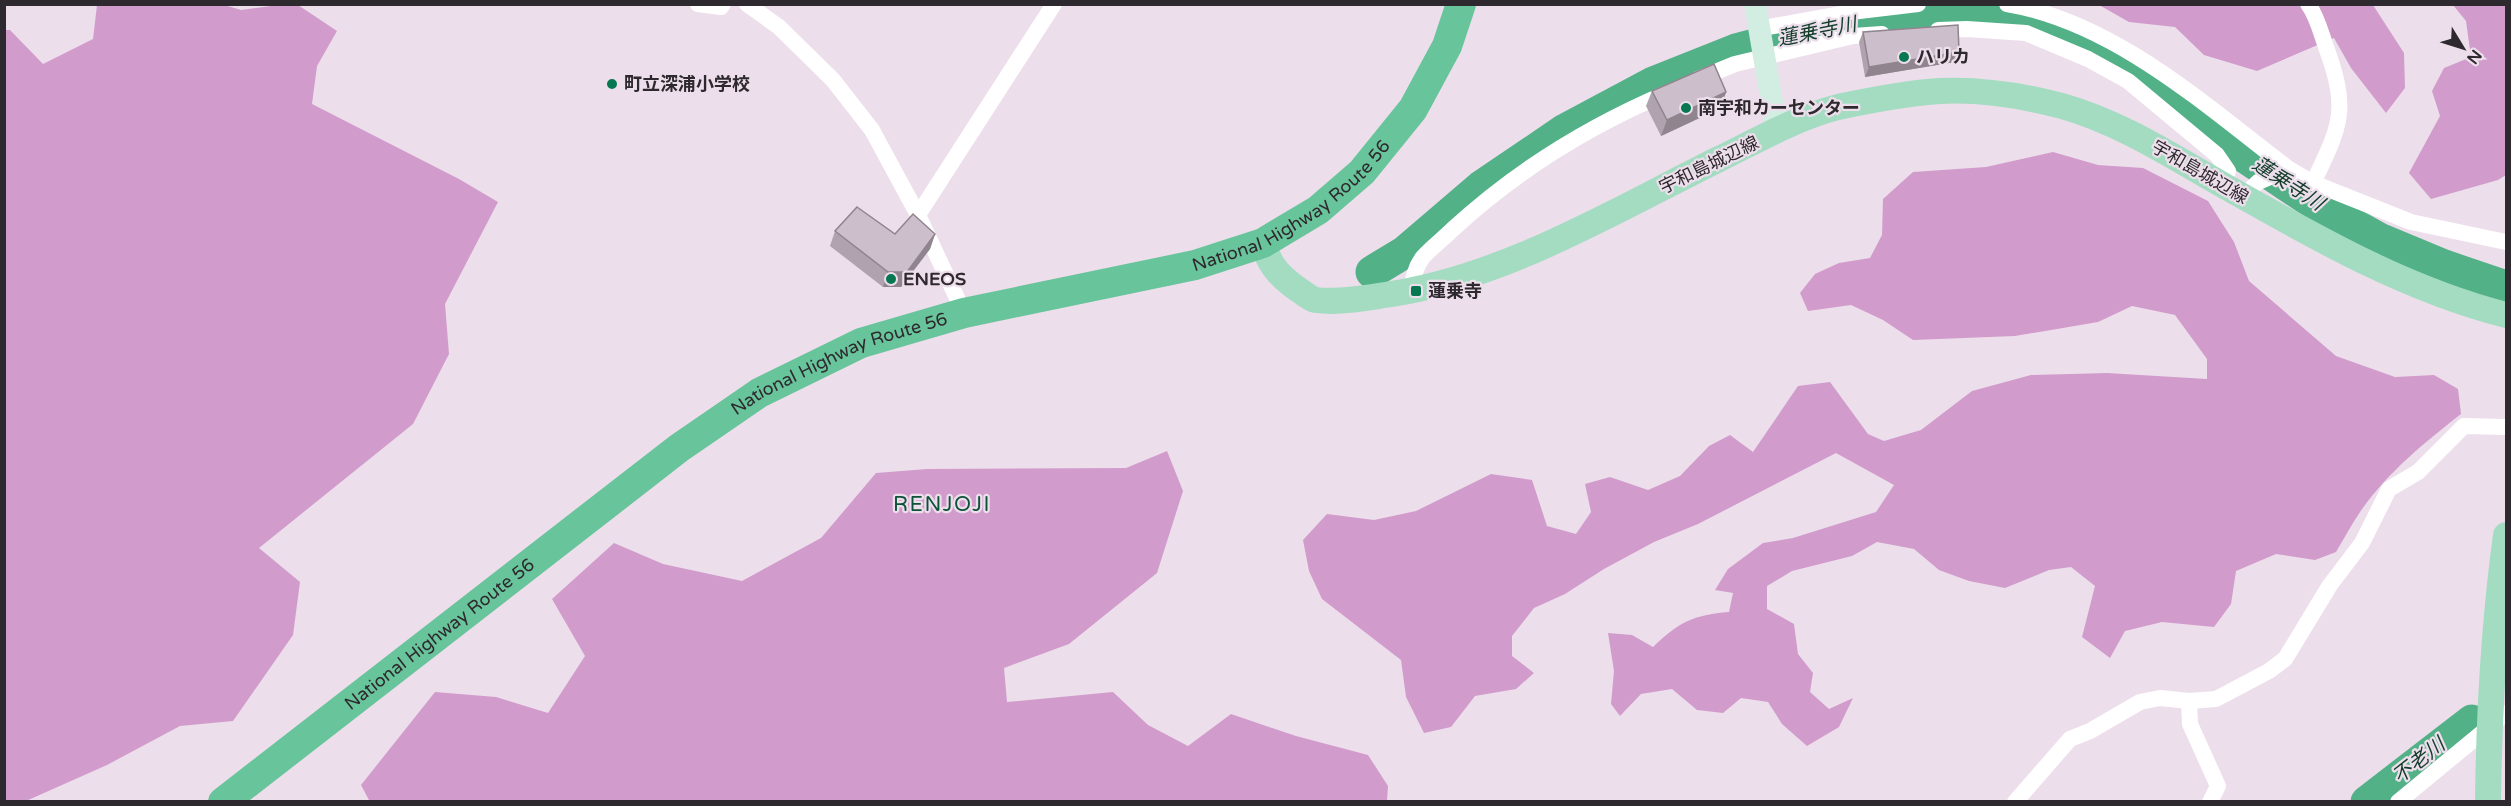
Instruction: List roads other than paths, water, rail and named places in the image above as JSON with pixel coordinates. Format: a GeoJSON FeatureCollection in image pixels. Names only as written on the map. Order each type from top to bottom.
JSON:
{"type":"FeatureCollection","features":[{"type":"Feature","properties":{"kind":"highway","name":"National Highway Route 56"},"geometry":{"type":"LineString","coordinates":[[223,801],[679,448],[759,393],[861,343],[964,313],[1195,265],[1263,243],[1318,210],[1362,172],[1413,110],[1447,46],[1461,4]]}},
{"type":"Feature","properties":{"kind":"main road","name":"宇和島城辺線"},"geometry":{"type":"LineString","coordinates":[[1263,243],[1267,259],[1282,279],[1314,300],[1359,299],[1411,291],[1452,280],[1522,255],[1601,219],[1778,131],[1835,108],[1941,91],[1996,94],[2063,107],[2129,132],[2334,248],[2410,283],[2506,315]]}},
{"type":"Feature","properties":{"kind":"main road"},"geometry":{"type":"LineString","coordinates":[[2488,801],[2498,720],[2500,577],[2506,535]]}},
{"type":"Feature","properties":{"kind":"street"},"geometry":{"type":"LineString","coordinates":[[698,4],[721,7],[723,4]]}},
{"type":"Feature","properties":{"kind":"street"},"geometry":{"type":"LineString","coordinates":[[747,4],[779,27],[833,80],[872,130],[918,215],[964,313]]}},
{"type":"Feature","properties":{"kind":"street"},"geometry":{"type":"LineString","coordinates":[[918,215],[1054,4]]}},
{"type":"Feature","properties":{"kind":"street"},"geometry":{"type":"LineString","coordinates":[[1755,4],[1778,131]]}},
{"type":"Feature","properties":{"kind":"street"},"geometry":{"type":"LineString","coordinates":[[1758,29],[1851,12],[1918,4]]}},
{"type":"Feature","properties":{"kind":"street"},"geometry":{"type":"LineString","coordinates":[[2007,4],[2024,7],[2070,23],[2118,45],[2153,68],[2289,169],[2313,183],[2411,222],[2506,243]]}},
{"type":"Feature","properties":{"kind":"street"},"geometry":{"type":"LineString","coordinates":[[2308,4],[2337,78],[2341,107],[2335,138],[2313,183]]}},
{"type":"Feature","properties":{"kind":"street"},"geometry":{"type":"LineString","coordinates":[[1922,32],[1967,28],[2026,33],[2088,59],[2128,81],[2217,155],[2228,171],[2233,191],[2289,169]]}},
{"type":"Feature","properties":{"kind":"street"},"geometry":{"type":"LineString","coordinates":[[1411,291],[1413,275],[1423,258],[1481,203],[1567,143],[1629,108],[1735,64],[1854,36],[1899,33]]}},
{"type":"Feature","properties":{"kind":"street"},"geometry":{"type":"LineString","coordinates":[[2014,801],[2070,739],[2090,731],[2140,702],[2160,698],[2217,699],[2269,671],[2285,659],[2330,585],[2362,543],[2389,489],[2418,472],[2464,426],[2506,427]]}},
{"type":"Feature","properties":{"kind":"street"},"geometry":{"type":"LineString","coordinates":[[2189,700],[2190,724],[2218,786],[2210,801]]}},
{"type":"Feature","properties":{"kind":"street"},"geometry":{"type":"LineString","coordinates":[[2398,801],[2498,720]]}},
{"type":"Feature","properties":{"kind":"waterway","name":"蓮乗寺川"},"geometry":{"type":"LineString","coordinates":[[1372,272],[1405,252],[1481,187],[1565,130],[1653,83],[1736,50],[1808,31],[1896,18],[1977,14],[2020,17],[2076,38],[2116,58],[2244,156],[2314,203],[2379,239],[2444,266],[2506,287]]}},
{"type":"Feature","properties":{"kind":"waterway","name":"不老川"},"geometry":{"type":"LineString","coordinates":[[2367,802],[2472,721]]}},
{"type":"Feature","properties":{"kind":"place","name":"ハリカ"},"geometry":{"type":"Point","coordinates":[1904,57]}},
{"type":"Feature","properties":{"kind":"place","name":"町立深浦小学校"},"geometry":{"type":"Point","coordinates":[612,84]}},
{"type":"Feature","properties":{"kind":"place","name":"南宇和カーセンター"},"geometry":{"type":"Point","coordinates":[1686,108]}},
{"type":"Feature","properties":{"kind":"place","name":"ENEOS"},"geometry":{"type":"Point","coordinates":[891,279]}},
{"type":"Feature","properties":{"kind":"place","name":"蓮乗寺"},"geometry":{"type":"Point","coordinates":[1416,291]}},
{"type":"Feature","properties":{"kind":"district","name":"RENJOJI"},"geometry":{"type":"Point","coordinates":[942,504]}}]}
